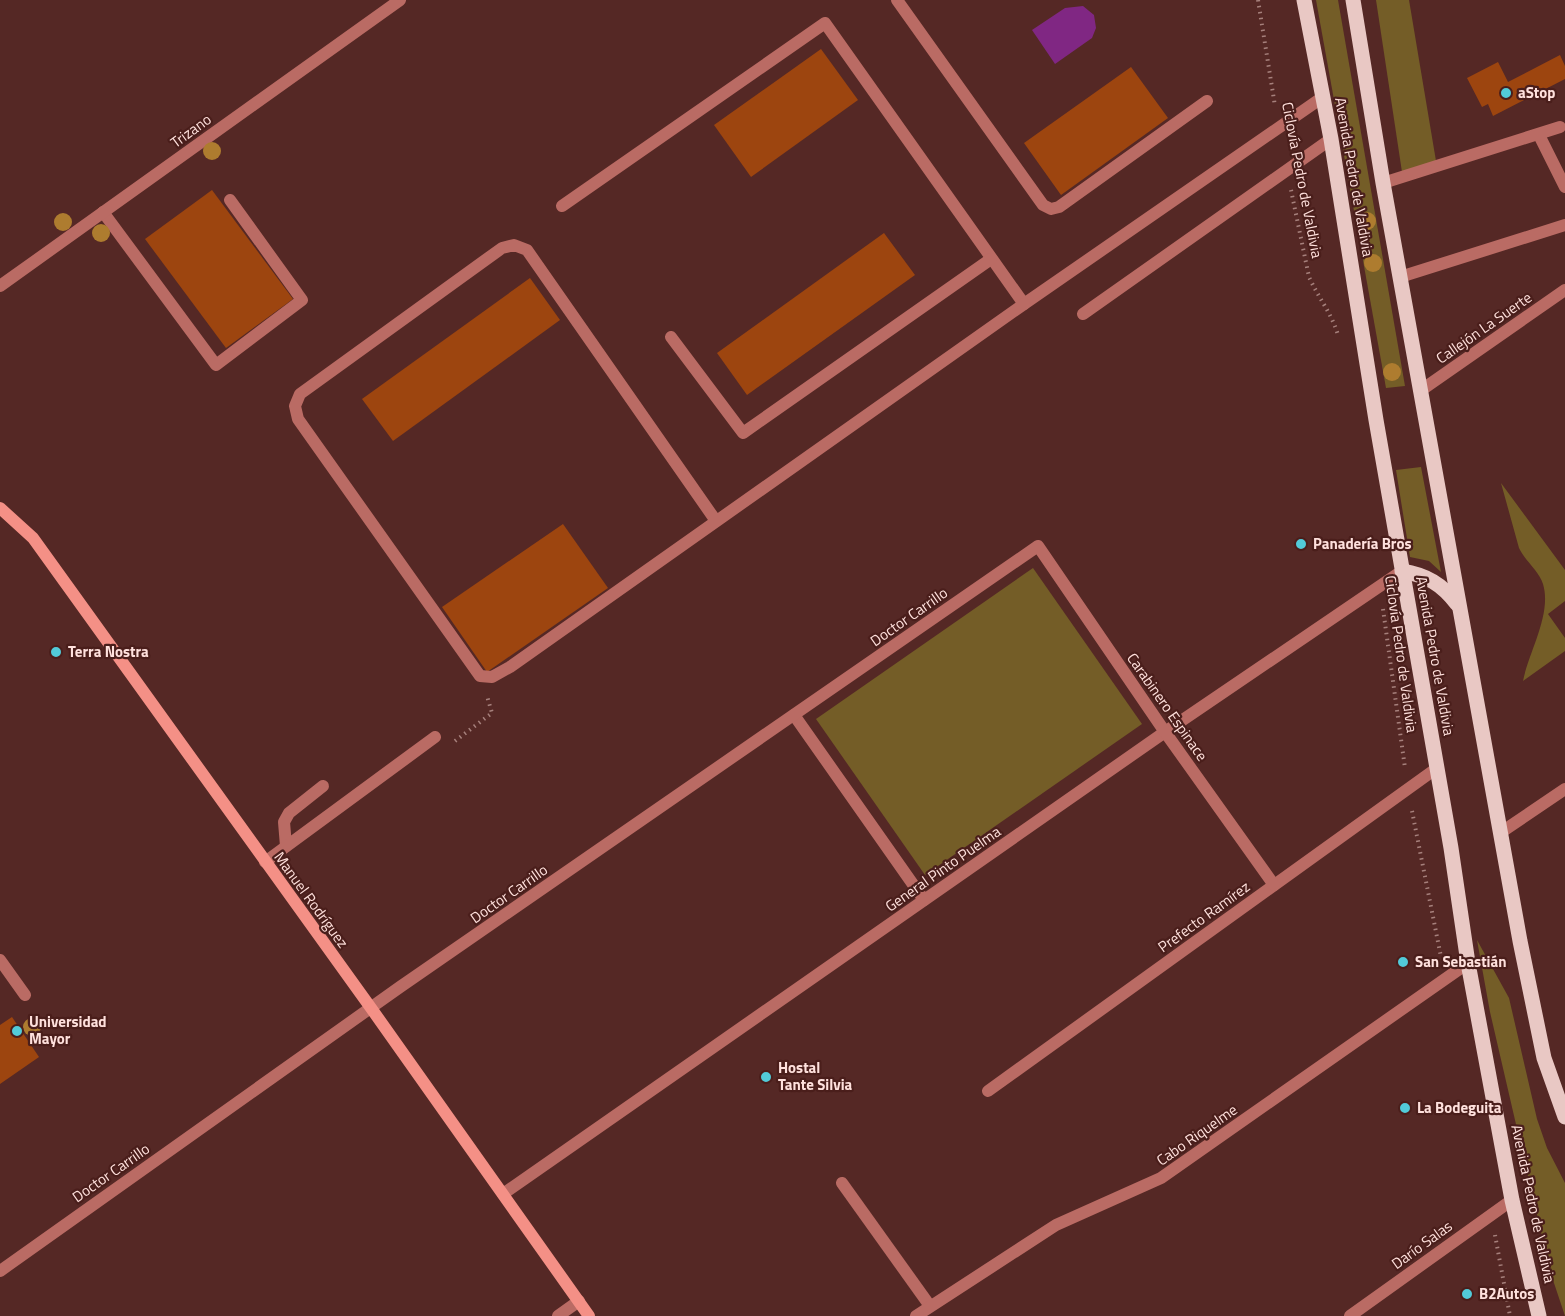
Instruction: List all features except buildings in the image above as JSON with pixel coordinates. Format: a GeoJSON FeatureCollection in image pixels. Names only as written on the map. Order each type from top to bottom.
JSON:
{"type":"FeatureCollection","features":[{"type":"Feature","properties":{"kind":"main road","name":"Avenida Pedro de Valdivia"},"geometry":{"type":"LineString","coordinates":[[1304,0],[1323,97],[1468,963],[1512,1200],[1539,1316]]}},
{"type":"Feature","properties":{"kind":"main road","name":"Avenida Pedro de Valdivia"},"geometry":{"type":"LineString","coordinates":[[1353,0],[1383,183],[1500,832],[1544,1058],[1565,1117]]}},
{"type":"Feature","properties":{"kind":"main road"},"geometry":{"type":"LineString","coordinates":[[1402,571],[1425,577],[1439,584],[1459,606]]}},
{"type":"Feature","properties":{"kind":"street","name":"Trizano"},"geometry":{"type":"LineString","coordinates":[[0,286],[400,0]]}},
{"type":"Feature","properties":{"kind":"street"},"geometry":{"type":"LineString","coordinates":[[897,0],[1043,205],[1051,209],[1059,207],[1207,101]]}},
{"type":"Feature","properties":{"kind":"street"},"geometry":{"type":"LineString","coordinates":[[562,206],[825,23],[1024,304]]}},
{"type":"Feature","properties":{"kind":"street"},"geometry":{"type":"LineString","coordinates":[[716,521],[527,250],[514,245],[502,248],[300,394],[295,406],[298,419],[480,676],[492,677],[510,667],[1024,304],[1323,97]]}},
{"type":"Feature","properties":{"kind":"street"},"geometry":{"type":"LineString","coordinates":[[1383,183],[1560,127]]}},
{"type":"Feature","properties":{"kind":"street"},"geometry":{"type":"LineString","coordinates":[[1539,135],[1565,187]]}},
{"type":"Feature","properties":{"kind":"street"},"geometry":{"type":"LineString","coordinates":[[1083,314],[1330,139]]}},
{"type":"Feature","properties":{"kind":"street"},"geometry":{"type":"LineString","coordinates":[[103,212],[216,365],[302,300],[230,200]]}},
{"type":"Feature","properties":{"kind":"street"},"geometry":{"type":"LineString","coordinates":[[1400,276],[1565,225]]}},
{"type":"Feature","properties":{"kind":"street"},"geometry":{"type":"LineString","coordinates":[[671,337],[743,433],[991,259]]}},
{"type":"Feature","properties":{"kind":"street","name":"Callejón La Suerte"},"geometry":{"type":"LineString","coordinates":[[1420,391],[1565,290]]}},
{"type":"Feature","properties":{"kind":"street","name":"Manuel Rodríguez"},"geometry":{"type":"LineString","coordinates":[[0,507],[33,538],[590,1316]]}},
{"type":"Feature","properties":{"kind":"street","name":"Doctor Carrillo"},"geometry":{"type":"LineString","coordinates":[[0,1271],[371,1008],[1038,546]]}},
{"type":"Feature","properties":{"kind":"street","name":"Carabinero Espinace"},"geometry":{"type":"LineString","coordinates":[[1038,546],[1274,885]]}},
{"type":"Feature","properties":{"kind":"street","name":"General Pinto Puelma"},"geometry":{"type":"LineString","coordinates":[[503,1194],[1166,732],[1402,571]]}},
{"type":"Feature","properties":{"kind":"street"},"geometry":{"type":"LineString","coordinates":[[794,715],[924,900]]}},
{"type":"Feature","properties":{"kind":"street"},"geometry":{"type":"LineString","coordinates":[[265,862],[435,737]]}},
{"type":"Feature","properties":{"kind":"street","name":"Prefecto Ramírez"},"geometry":{"type":"LineString","coordinates":[[988,1091],[1437,768]]}},
{"type":"Feature","properties":{"kind":"street"},"geometry":{"type":"LineString","coordinates":[[286,846],[284,822],[289,813],[323,786]]}},
{"type":"Feature","properties":{"kind":"street"},"geometry":{"type":"LineString","coordinates":[[1500,832],[1565,789]]}},
{"type":"Feature","properties":{"kind":"street"},"geometry":{"type":"LineString","coordinates":[[0,960],[25,995]]}},
{"type":"Feature","properties":{"kind":"street","name":"Cabo Riquelme"},"geometry":{"type":"LineString","coordinates":[[916,1316],[1056,1225],[1161,1178],[1468,963]]}},
{"type":"Feature","properties":{"kind":"street"},"geometry":{"type":"LineString","coordinates":[[842,1184],[930,1306]]}},
{"type":"Feature","properties":{"kind":"street","name":"Darío Salas"},"geometry":{"type":"LineString","coordinates":[[1350,1316],[1512,1200]]}},
{"type":"Feature","properties":{"kind":"street"},"geometry":{"type":"LineString","coordinates":[[558,1316],[579,1301]]}},
{"type":"Feature","properties":{"kind":"path","name":"Ciclovía Pedro de Valdivia"},"geometry":{"type":"LineString","coordinates":[[1258,0],[1279,126]]}},
{"type":"Feature","properties":{"kind":"path","name":"Ciclovía Pedro de Valdivia"},"geometry":{"type":"LineString","coordinates":[[1287,170],[1309,277],[1330,313],[1338,335]]}},
{"type":"Feature","properties":{"kind":"path","name":"Ciclovía Pedro de Valdivia"},"geometry":{"type":"LineString","coordinates":[[1380,586],[1408,788],[1446,978]]}},
{"type":"Feature","properties":{"kind":"path"},"geometry":{"type":"LineString","coordinates":[[1491,1214],[1510,1316]]}},
{"type":"Feature","properties":{"kind":"shaded area"},"geometry":{"type":"Polygon","coordinates":[[[1316,0],[1338,0],[1405,386],[1386,388],[1316,0]]]}},
{"type":"Feature","properties":{"kind":"shaded area"},"geometry":{"type":"Polygon","coordinates":[[[1376,0],[1409,0],[1436,161],[1402,172],[1376,0]]]}},
{"type":"Feature","properties":{"kind":"shaded area"},"geometry":{"type":"Polygon","coordinates":[[[1083,6],[1094,15],[1096,28],[1092,38],[1055,64],[1032,30],[1065,8],[1083,6]]]}},
{"type":"Feature","properties":{"kind":"shaded area"},"geometry":{"type":"Polygon","coordinates":[[[1421,467],[1441,572],[1429,561],[1410,557],[1396,470],[1421,467]]]}},
{"type":"Feature","properties":{"kind":"shaded area"},"geometry":{"type":"Polygon","coordinates":[[[1501,483],[1565,570],[1565,601],[1548,614],[1565,638],[1565,651],[1523,681],[1539,632],[1545,608],[1545,596],[1541,579],[1519,548],[1501,483]]]}},
{"type":"Feature","properties":{"kind":"shaded area"},"geometry":{"type":"Polygon","coordinates":[[[1033,568],[1142,724],[925,875],[816,719],[1033,568]]]}},
{"type":"Feature","properties":{"kind":"shaded area"},"geometry":{"type":"Polygon","coordinates":[[[1477,940],[1509,998],[1537,1119],[1547,1148],[1565,1183],[1565,1316],[1550,1271],[1490,1012],[1477,940]]]}},
{"type":"Feature","properties":{"kind":"place","name":"aStop"},"geometry":{"type":"Point","coordinates":[1506,93]}},
{"type":"Feature","properties":{"kind":"place","name":"Panadería Bros"},"geometry":{"type":"Point","coordinates":[1301,544]}},
{"type":"Feature","properties":{"kind":"place","name":"Terra Nostra"},"geometry":{"type":"Point","coordinates":[56,652]}},
{"type":"Feature","properties":{"kind":"place","name":"San Sebastián"},"geometry":{"type":"Point","coordinates":[1403,962]}},
{"type":"Feature","properties":{"kind":"place","name":"Universidad Mayor"},"geometry":{"type":"Point","coordinates":[17,1031]}},
{"type":"Feature","properties":{"kind":"place","name":"Hostal Tante Silvia"},"geometry":{"type":"Point","coordinates":[766,1077]}},
{"type":"Feature","properties":{"kind":"place","name":"La Bodeguita"},"geometry":{"type":"Point","coordinates":[1405,1108]}},
{"type":"Feature","properties":{"kind":"place","name":"B2Autos"},"geometry":{"type":"Point","coordinates":[1467,1294]}}]}
